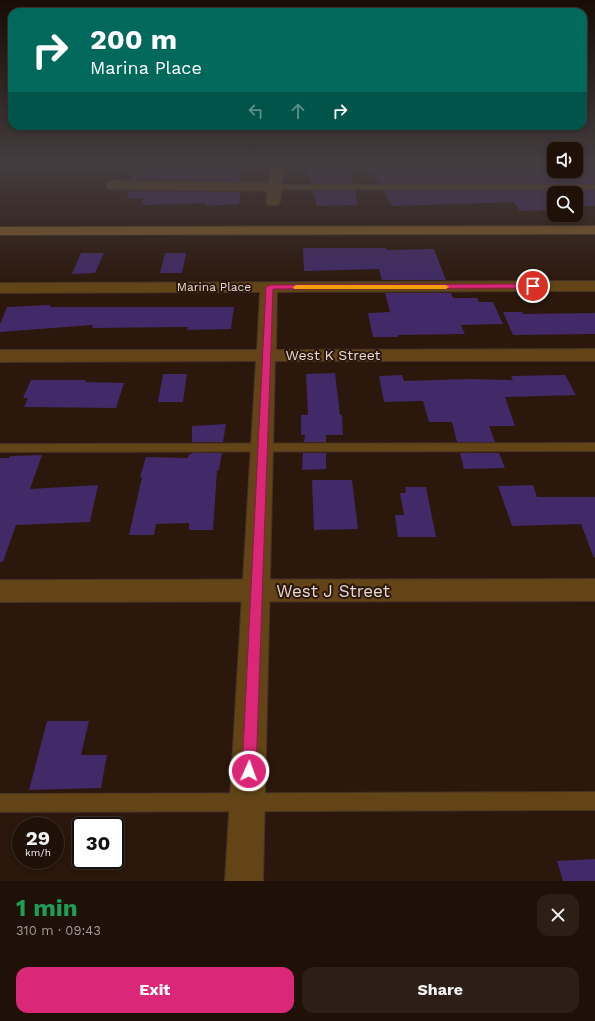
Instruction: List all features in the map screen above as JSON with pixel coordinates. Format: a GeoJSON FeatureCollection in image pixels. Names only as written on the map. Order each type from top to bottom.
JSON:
{"type":"FeatureCollection","features":[{"type":"Feature","properties":{"kind":"main road"},"geometry":{"type":"LineString","coordinates":[[0,231],[595,230]]}},
{"type":"Feature","properties":{"kind":"street","name":"Marina Place"},"geometry":{"type":"LineString","coordinates":[[0,288],[595,286]]}},
{"type":"Feature","properties":{"kind":"street"},"geometry":{"type":"LineString","coordinates":[[244,881],[270,287]]}},
{"type":"Feature","properties":{"kind":"street","name":"West K Street"},"geometry":{"type":"LineString","coordinates":[[0,356],[595,354]]}},
{"type":"Feature","properties":{"kind":"street","name":"West J Street"},"geometry":{"type":"LineString","coordinates":[[0,591],[595,590]]}},
{"type":"Feature","properties":{"kind":"lane"},"geometry":{"type":"LineString","coordinates":[[0,448],[595,447]]}},
{"type":"Feature","properties":{"kind":"lane"},"geometry":{"type":"LineString","coordinates":[[0,803],[595,801]]}},
{"type":"Feature","properties":{"kind":"building"},"geometry":{"type":"Polygon","coordinates":[[[517,207],[547,207],[547,210],[520,211],[517,207]]]}},
{"type":"Feature","properties":{"kind":"building"},"geometry":{"type":"Polygon","coordinates":[[[303,248],[386,248],[387,250],[434,249],[446,280],[382,280],[379,269],[304,271],[303,248]]]}},
{"type":"Feature","properties":{"kind":"building"},"geometry":{"type":"Polygon","coordinates":[[[81,253],[104,253],[95,273],[72,274],[81,253]]]}},
{"type":"Feature","properties":{"kind":"building"},"geometry":{"type":"Polygon","coordinates":[[[165,253],[186,253],[182,273],[160,273],[165,253]]]}},
{"type":"Feature","properties":{"kind":"building"},"geometry":{"type":"Polygon","coordinates":[[[385,293],[451,293],[453,298],[477,298],[479,302],[493,302],[503,324],[461,325],[465,334],[373,337],[368,313],[390,312],[385,293]]]}},
{"type":"Feature","properties":{"kind":"building"},"geometry":{"type":"Polygon","coordinates":[[[50,305],[50,307],[234,307],[231,329],[187,330],[188,327],[92,328],[93,325],[0,332],[0,324],[7,307],[50,305]]]}},
{"type":"Feature","properties":{"kind":"building"},"geometry":{"type":"Polygon","coordinates":[[[503,312],[522,312],[523,314],[595,313],[595,334],[513,335],[503,312]]]}},
{"type":"Feature","properties":{"kind":"building"},"geometry":{"type":"Polygon","coordinates":[[[335,373],[340,415],[342,415],[343,435],[326,435],[326,442],[304,442],[305,435],[301,435],[301,415],[308,415],[306,374],[335,373]]]}},
{"type":"Feature","properties":{"kind":"building"},"geometry":{"type":"Polygon","coordinates":[[[163,374],[187,374],[183,402],[158,402],[163,374]]]}},
{"type":"Feature","properties":{"kind":"building"},"geometry":{"type":"Polygon","coordinates":[[[402,375],[404,381],[468,379],[513,380],[511,376],[565,375],[576,395],[505,397],[515,426],[489,426],[495,442],[457,442],[452,422],[429,422],[423,401],[384,402],[379,376],[402,375]]]}},
{"type":"Feature","properties":{"kind":"building"},"geometry":{"type":"Polygon","coordinates":[[[31,380],[86,380],[85,382],[124,383],[116,408],[24,407],[28,398],[23,398],[31,380]]]}},
{"type":"Feature","properties":{"kind":"building"},"geometry":{"type":"Polygon","coordinates":[[[226,424],[223,442],[192,442],[192,426],[226,424]]]}},
{"type":"Feature","properties":{"kind":"building"},"geometry":{"type":"Polygon","coordinates":[[[222,453],[219,470],[217,470],[213,530],[189,530],[189,523],[156,524],[154,535],[129,535],[142,477],[140,477],[146,457],[188,458],[189,454],[222,453]]]}},
{"type":"Feature","properties":{"kind":"building"},"geometry":{"type":"Polygon","coordinates":[[[303,453],[326,453],[326,469],[302,470],[303,453]]]}},
{"type":"Feature","properties":{"kind":"building"},"geometry":{"type":"Polygon","coordinates":[[[460,453],[499,453],[505,468],[464,469],[460,453]]]}},
{"type":"Feature","properties":{"kind":"building"},"geometry":{"type":"Polygon","coordinates":[[[42,455],[30,489],[98,485],[90,522],[16,525],[3,562],[0,562],[0,458],[9,458],[10,456],[42,455]]]}},
{"type":"Feature","properties":{"kind":"building"},"geometry":{"type":"Polygon","coordinates":[[[312,480],[352,480],[358,529],[314,530],[312,480]]]}},
{"type":"Feature","properties":{"kind":"building"},"geometry":{"type":"Polygon","coordinates":[[[533,485],[537,497],[595,497],[594,558],[581,524],[512,526],[498,486],[533,485]]]}},
{"type":"Feature","properties":{"kind":"building"},"geometry":{"type":"Polygon","coordinates":[[[405,487],[426,487],[436,537],[398,537],[395,515],[404,515],[400,493],[406,493],[405,487]]]}},
{"type":"Feature","properties":{"kind":"building"},"geometry":{"type":"Polygon","coordinates":[[[47,721],[89,721],[81,755],[107,755],[101,788],[29,790],[47,721]]]}},
{"type":"Feature","properties":{"kind":"building"},"geometry":{"type":"Polygon","coordinates":[[[595,859],[595,881],[563,881],[557,861],[595,859]]]}},
{"type":"Feature","properties":{"kind":"slow traffic"},"geometry":{"type":"LineString","coordinates":[[296,287],[446,287]]}},
{"type":"Feature","properties":{"kind":"route"},"geometry":{"type":"LineString","coordinates":[[249,771],[270,287],[533,286]]}}]}
